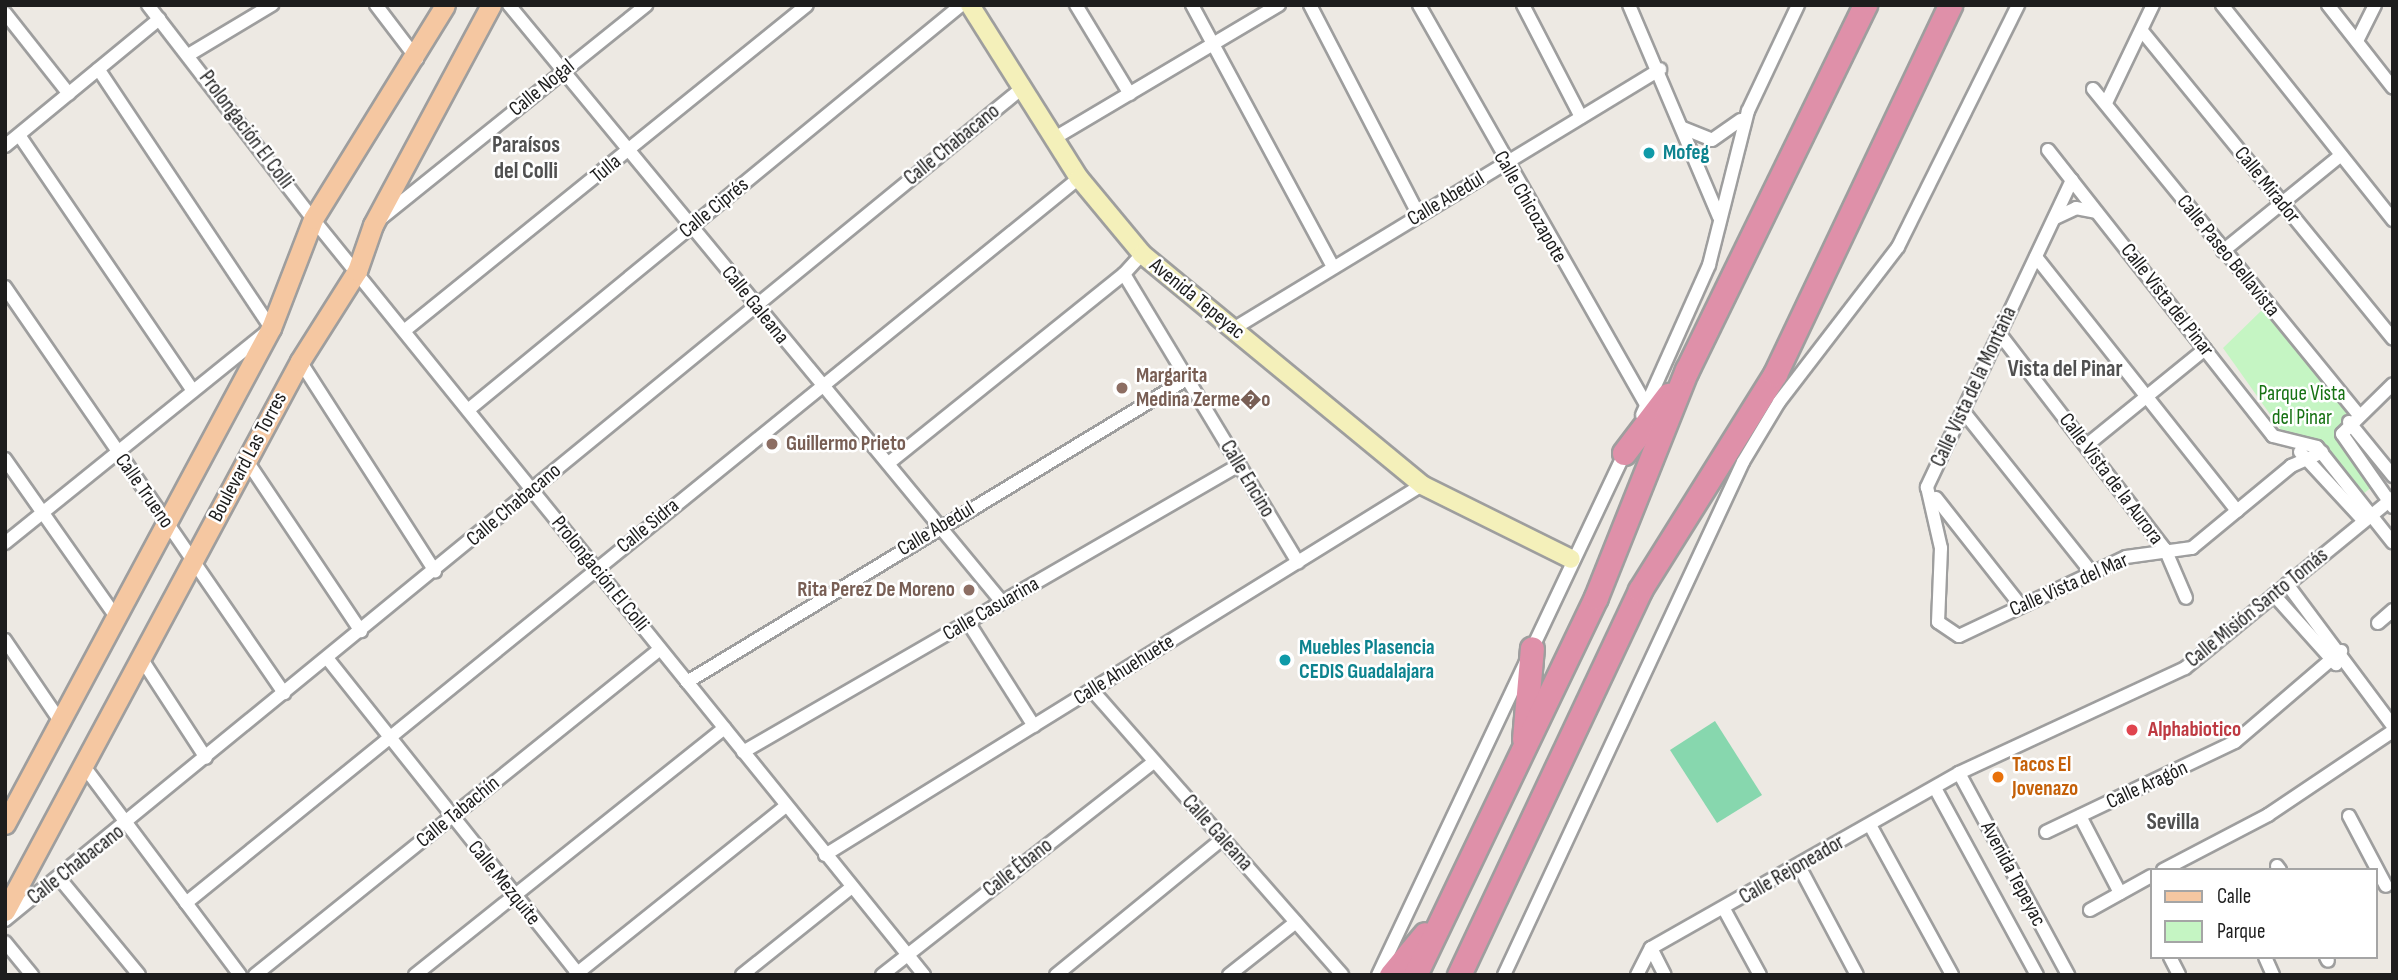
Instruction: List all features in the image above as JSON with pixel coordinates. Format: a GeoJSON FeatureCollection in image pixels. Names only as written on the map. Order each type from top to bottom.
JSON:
{"type":"FeatureCollection","features":[{"type":"Feature","properties":{"kind":"highway"},"geometry":{"type":"LineString","coordinates":[[1810,110],[1848,5]]}},
{"type":"Feature","properties":{"kind":"highway"},"geometry":{"type":"LineString","coordinates":[[1415,975],[1523,755],[1596,597],[1687,370],[1810,110],[1865,5]]}},
{"type":"Feature","properties":{"kind":"highway"},"geometry":{"type":"LineString","coordinates":[[1459,975],[1640,590],[1775,373],[1950,6]]}},
{"type":"Feature","properties":{"kind":"highway"},"geometry":{"type":"LineString","coordinates":[[1624,453],[1687,370]]}},
{"type":"Feature","properties":{"kind":"highway"},"geometry":{"type":"LineString","coordinates":[[1523,755],[1532,648]]}},
{"type":"Feature","properties":{"kind":"highway"},"geometry":{"type":"LineString","coordinates":[[1391,975],[1449,904]]}},
{"type":"Feature","properties":{"kind":"highway"},"geometry":{"type":"LineString","coordinates":[[1476,975],[1487,913]]}},
{"type":"Feature","properties":{"kind":"main road","name":"Boulevard Las Torres"},"geometry":{"type":"LineString","coordinates":[[5,824],[271,328],[313,219],[417,59],[445,5]]}},
{"type":"Feature","properties":{"kind":"main road","name":"Boulevard Las Torres"},"geometry":{"type":"LineString","coordinates":[[5,911],[300,360],[357,271],[373,225],[491,5]]}},
{"type":"Feature","properties":{"kind":"street","name":"Prolongación El Colli"},"geometry":{"type":"LineString","coordinates":[[148,5],[190,54],[313,219],[924,975]]}},
{"type":"Feature","properties":{"kind":"street"},"geometry":{"type":"LineString","coordinates":[[190,54],[272,5]]}},
{"type":"Feature","properties":{"kind":"street"},"geometry":{"type":"LineString","coordinates":[[376,5],[417,59]]}},
{"type":"Feature","properties":{"kind":"street","name":"Calle Galeana"},"geometry":{"type":"LineString","coordinates":[[509,5],[627,151],[692,226],[820,387],[890,462],[943,525],[1002,602]]}},
{"type":"Feature","properties":{"kind":"street","name":"Tulla"},"geometry":{"type":"LineString","coordinates":[[404,331],[807,5]]}},
{"type":"Feature","properties":{"kind":"street","name":"Calle Ciprés"},"geometry":{"type":"LineString","coordinates":[[468,410],[961,5]]}},
{"type":"Feature","properties":{"kind":"street","name":"Avenida Tepeyac"},"geometry":{"type":"LineString","coordinates":[[970,5],[1079,178],[1142,254],[1422,485],[1571,559]]}},
{"type":"Feature","properties":{"kind":"street"},"geometry":{"type":"LineString","coordinates":[[1076,5],[1130,94]]}},
{"type":"Feature","properties":{"kind":"street"},"geometry":{"type":"LineString","coordinates":[[1192,5],[1333,268]]}},
{"type":"Feature","properties":{"kind":"street"},"geometry":{"type":"LineString","coordinates":[[1053,139],[1279,5]]}},
{"type":"Feature","properties":{"kind":"street"},"geometry":{"type":"LineString","coordinates":[[1310,5],[1419,215]]}},
{"type":"Feature","properties":{"kind":"street","name":"Calle Chicozapote"},"geometry":{"type":"LineString","coordinates":[[1419,5],[1504,164],[1647,406]]}},
{"type":"Feature","properties":{"kind":"street"},"geometry":{"type":"LineString","coordinates":[[1523,5],[1581,117]]}},
{"type":"Feature","properties":{"kind":"street"},"geometry":{"type":"LineString","coordinates":[[1629,5],[1660,69],[1719,218]]}},
{"type":"Feature","properties":{"kind":"street"},"geometry":{"type":"LineString","coordinates":[[1378,975],[1571,559],[1647,406],[1709,265],[1748,111],[1798,5]]}},
{"type":"Feature","properties":{"kind":"street"},"geometry":{"type":"LineString","coordinates":[[1504,975],[1743,462],[1779,402],[1898,247],[2018,5]]}},
{"type":"Feature","properties":{"kind":"street"},"geometry":{"type":"LineString","coordinates":[[2106,103],[2153,5]]}},
{"type":"Feature","properties":{"kind":"street"},"geometry":{"type":"LineString","coordinates":[[2222,5],[2393,220]]}},
{"type":"Feature","properties":{"kind":"street"},"geometry":{"type":"LineString","coordinates":[[2328,5],[2393,88]]}},
{"type":"Feature","properties":{"kind":"street"},"geometry":{"type":"LineString","coordinates":[[2357,41],[2375,5]]}},
{"type":"Feature","properties":{"kind":"street","name":"Calle Nogal"},"geometry":{"type":"LineString","coordinates":[[373,225],[644,6]]}},
{"type":"Feature","properties":{"kind":"street"},"geometry":{"type":"LineString","coordinates":[[5,13],[69,94]]}},
{"type":"Feature","properties":{"kind":"street"},"geometry":{"type":"LineString","coordinates":[[5,146],[159,19]]}},
{"type":"Feature","properties":{"kind":"street","name":"Calle Mirador"},"geometry":{"type":"LineString","coordinates":[[2142,31],[2393,339]]}},
{"type":"Feature","properties":{"kind":"street"},"geometry":{"type":"LineString","coordinates":[[5,543],[271,328],[99,69]]}},
{"type":"Feature","properties":{"kind":"street","name":"Calle Abedul"},"geometry":{"type":"LineString","coordinates":[[1233,329],[1660,69]]}},
{"type":"Feature","properties":{"kind":"street","name":"Calle Chabacano"},"geometry":{"type":"LineString","coordinates":[[5,920],[60,879],[1021,89]]}},
{"type":"Feature","properties":{"kind":"street","name":"Calle Paseo Bellavista"},"geometry":{"type":"LineString","coordinates":[[2093,89],[2353,418],[2393,475]]}},
{"type":"Feature","properties":{"kind":"street"},"geometry":{"type":"LineString","coordinates":[[1681,126],[1699,138],[1716,139],[1748,111]]}},
{"type":"Feature","properties":{"kind":"street"},"geometry":{"type":"LineString","coordinates":[[19,135],[192,390]]}},
{"type":"Feature","properties":{"kind":"street","name":"Calle Vista del Pinar"},"geometry":{"type":"LineString","coordinates":[[2048,150],[2273,436],[2292,443],[2309,443],[2322,452]]}},
{"type":"Feature","properties":{"kind":"street"},"geometry":{"type":"LineString","coordinates":[[2223,251],[2341,155]]}},
{"type":"Feature","properties":{"kind":"street","name":"Calle Sidra"},"geometry":{"type":"LineString","coordinates":[[186,902],[1079,178]]}},
{"type":"Feature","properties":{"kind":"street","name":"Calle Vista de la Montaña"},"geometry":{"type":"LineString","coordinates":[[1955,637],[1938,622],[1941,548],[1927,487],[2072,180]]}},
{"type":"Feature","properties":{"kind":"street"},"geometry":{"type":"LineString","coordinates":[[2054,218],[2076,208],[2099,215]]}},
{"type":"Feature","properties":{"kind":"street"},"geometry":{"type":"LineString","coordinates":[[890,462],[1124,274],[1142,254]]}},
{"type":"Feature","properties":{"kind":"street"},"geometry":{"type":"LineString","coordinates":[[2036,257],[2237,511]]}},
{"type":"Feature","properties":{"kind":"street","name":"Calle Encino"},"geometry":{"type":"LineString","coordinates":[[1124,274],[1298,563]]}},
{"type":"Feature","properties":{"kind":"street","name":"Calle Trueno"},"geometry":{"type":"LineString","coordinates":[[5,287],[116,452],[285,693]]}},
{"type":"Feature","properties":{"kind":"street","name":"Calle Vista de la Aurora"},"geometry":{"type":"LineString","coordinates":[[1999,334],[2087,445],[2165,550],[2186,597]]}},
{"type":"Feature","properties":{"kind":"street"},"geometry":{"type":"LineString","coordinates":[[2087,445],[2205,349]]}},
{"type":"Feature","properties":{"kind":"street"},"geometry":{"type":"LineString","coordinates":[[300,360],[435,571]]}},
{"type":"Feature","properties":{"kind":"street","name":"Calle Abedul"},"geometry":{"type":"LineString","coordinates":[[687,682],[1187,379]]}},
{"type":"Feature","properties":{"kind":"street"},"geometry":{"type":"LineString","coordinates":[[2353,418],[2393,384]]}},
{"type":"Feature","properties":{"kind":"street"},"geometry":{"type":"LineString","coordinates":[[1963,411],[2092,573]]}},
{"type":"Feature","properties":{"kind":"street","name":"Calle Paseo Bellavista"},"geometry":{"type":"LineString","coordinates":[[2353,418],[2343,434],[2392,502]]}},
{"type":"Feature","properties":{"kind":"street","name":"Calle Vista del Pinar"},"geometry":{"type":"LineString","coordinates":[[2292,443],[2368,518]]}},
{"type":"Feature","properties":{"kind":"street"},"geometry":{"type":"LineString","coordinates":[[2322,452],[2368,518],[2393,543]]}},
{"type":"Feature","properties":{"kind":"street","name":"Calle Vista del Mar"},"geometry":{"type":"LineString","coordinates":[[1955,637],[2092,573],[2165,550],[2192,548],[2305,457],[2322,452]]}},
{"type":"Feature","properties":{"kind":"street"},"geometry":{"type":"LineString","coordinates":[[5,459],[116,617]]}},
{"type":"Feature","properties":{"kind":"street"},"geometry":{"type":"LineString","coordinates":[[247,461],[361,631]]}},
{"type":"Feature","properties":{"kind":"street","name":"Calle Casuarina"},"geometry":{"type":"LineString","coordinates":[[743,752],[1239,465]]}},
{"type":"Feature","properties":{"kind":"street","name":"Calle Ahuehuete"},"geometry":{"type":"LineString","coordinates":[[825,855],[1422,485]]}},
{"type":"Feature","properties":{"kind":"street"},"geometry":{"type":"LineString","coordinates":[[1927,487],[2021,606]]}},
{"type":"Feature","properties":{"kind":"street","name":"Calle Misión Santo Tomás"},"geometry":{"type":"LineString","coordinates":[[1959,773],[2185,668],[2368,518],[2392,502]]}},
{"type":"Feature","properties":{"kind":"street"},"geometry":{"type":"LineString","coordinates":[[2167,868],[2268,815],[2393,728],[2348,670],[2341,651],[2287,584]]}},
{"type":"Feature","properties":{"kind":"street"},"geometry":{"type":"LineString","coordinates":[[2274,595],[2330,661],[2348,670]]}},
{"type":"Feature","properties":{"kind":"street"},"geometry":{"type":"LineString","coordinates":[[2378,623],[2393,610]]}},
{"type":"Feature","properties":{"kind":"street"},"geometry":{"type":"LineString","coordinates":[[968,622],[1034,726]]}},
{"type":"Feature","properties":{"kind":"street"},"geometry":{"type":"LineString","coordinates":[[5,640],[60,721]]}},
{"type":"Feature","properties":{"kind":"street","name":"Calle Tabachín"},"geometry":{"type":"LineString","coordinates":[[256,975],[660,649]]}},
{"type":"Feature","properties":{"kind":"street","name":"Calle Aragón"},"geometry":{"type":"LineString","coordinates":[[2046,832],[2235,742],[2341,651]]}},
{"type":"Feature","properties":{"kind":"street"},"geometry":{"type":"LineString","coordinates":[[141,658],[206,758]]}},
{"type":"Feature","properties":{"kind":"street","name":"Calle Mezquite"},"geometry":{"type":"LineString","coordinates":[[327,658],[577,974]]}},
{"type":"Feature","properties":{"kind":"street","name":"Calle Galeana"},"geometry":{"type":"LineString","coordinates":[[1092,690],[1342,975]]}},
{"type":"Feature","properties":{"kind":"street"},"geometry":{"type":"LineString","coordinates":[[415,975],[724,728]]}},
{"type":"Feature","properties":{"kind":"street","name":"Calle Ébano"},"geometry":{"type":"LineString","coordinates":[[882,975],[1154,762]]}},
{"type":"Feature","properties":{"kind":"street"},"geometry":{"type":"LineString","coordinates":[[83,765],[240,975]]}},
{"type":"Feature","properties":{"kind":"street","name":"Avenida Tepeyac"},"geometry":{"type":"LineString","coordinates":[[1959,773],[2068,975]]}},
{"type":"Feature","properties":{"kind":"street","name":"Calle Rejoneador"},"geometry":{"type":"LineString","coordinates":[[1651,948],[1724,909],[1959,773]]}},
{"type":"Feature","properties":{"kind":"street","name":"Avenida Tepeyac"},"geometry":{"type":"LineString","coordinates":[[1934,788],[2037,975]]}},
{"type":"Feature","properties":{"kind":"street"},"geometry":{"type":"LineString","coordinates":[[577,974],[786,806]]}},
{"type":"Feature","properties":{"kind":"street"},"geometry":{"type":"LineString","coordinates":[[2080,816],[2120,893]]}},
{"type":"Feature","properties":{"kind":"street"},"geometry":{"type":"LineString","coordinates":[[2349,816],[2375,868]]}},
{"type":"Feature","properties":{"kind":"street"},"geometry":{"type":"LineString","coordinates":[[1870,825],[1952,975]]}},
{"type":"Feature","properties":{"kind":"street"},"geometry":{"type":"LineString","coordinates":[[1056,975],[1222,838]]}},
{"type":"Feature","properties":{"kind":"street"},"geometry":{"type":"LineString","coordinates":[[1799,866],[1857,975]]}},
{"type":"Feature","properties":{"kind":"street"},"geometry":{"type":"LineString","coordinates":[[2377,871],[2385,887]]}},
{"type":"Feature","properties":{"kind":"street"},"geometry":{"type":"LineString","coordinates":[[2090,910],[2150,877]]}},
{"type":"Feature","properties":{"kind":"street"},"geometry":{"type":"LineString","coordinates":[[60,879],[139,975]]}},
{"type":"Feature","properties":{"kind":"street"},"geometry":{"type":"LineString","coordinates":[[742,975],[852,887]]}},
{"type":"Feature","properties":{"kind":"street"},"geometry":{"type":"LineString","coordinates":[[1724,909],[1760,975]]}},
{"type":"Feature","properties":{"kind":"street"},"geometry":{"type":"LineString","coordinates":[[1229,975],[1296,922]]}},
{"type":"Feature","properties":{"kind":"street"},"geometry":{"type":"LineString","coordinates":[[5,942],[32,975]]}},
{"type":"Feature","properties":{"kind":"street"},"geometry":{"type":"LineString","coordinates":[[1637,975],[1651,948]]}},
{"type":"Feature","properties":{"kind":"street"},"geometry":{"type":"LineString","coordinates":[[1651,948],[1665,975]]}},
{"type":"Feature","properties":{"kind":"street"},"geometry":{"type":"LineString","coordinates":[[2171,959],[2179,975]]}},
{"type":"Feature","properties":{"kind":"street"},"geometry":{"type":"LineString","coordinates":[[2266,959],[2273,975]]}},
{"type":"Feature","properties":{"kind":"green space","name":"Parque Vista del Pinar"},"geometry":{"type":"Polygon","coordinates":[[[2262,310],[2351,416],[2344,426],[2375,484],[2361,496],[2324,443],[2284,434],[2223,348],[2262,310]]]}},
{"type":"Feature","properties":{"kind":"green space"},"geometry":{"type":"Polygon","coordinates":[[[1715,721],[1762,795],[1717,823],[1670,750],[1715,721]]]}},
{"type":"Feature","properties":{"kind":"place","name":"Mofeg"},"geometry":{"type":"Point","coordinates":[1649,153]}},
{"type":"Feature","properties":{"kind":"place","name":"Margarita Medina Zerme�o"},"geometry":{"type":"Point","coordinates":[1122,388]}},
{"type":"Feature","properties":{"kind":"place","name":"Guillermo Prieto"},"geometry":{"type":"Point","coordinates":[772,444]}},
{"type":"Feature","properties":{"kind":"place","name":"Rita Perez De Moreno"},"geometry":{"type":"Point","coordinates":[969,590]}},
{"type":"Feature","properties":{"kind":"place","name":"Muebles Plasencia CEDIS Guadalajara"},"geometry":{"type":"Point","coordinates":[1285,660]}},
{"type":"Feature","properties":{"kind":"place","name":"Alphabiotico"},"geometry":{"type":"Point","coordinates":[2132,730]}},
{"type":"Feature","properties":{"kind":"place","name":"Tacos El Jovenazo"},"geometry":{"type":"Point","coordinates":[1998,777]}},
{"type":"Feature","properties":{"kind":"district","name":"Paraísos del Colli"},"geometry":{"type":"Point","coordinates":[526,158]}},
{"type":"Feature","properties":{"kind":"district","name":"Vista del Pinar"},"geometry":{"type":"Point","coordinates":[2065,369]}},
{"type":"Feature","properties":{"kind":"district","name":"Sevilla"},"geometry":{"type":"Point","coordinates":[2173,822]}}]}
